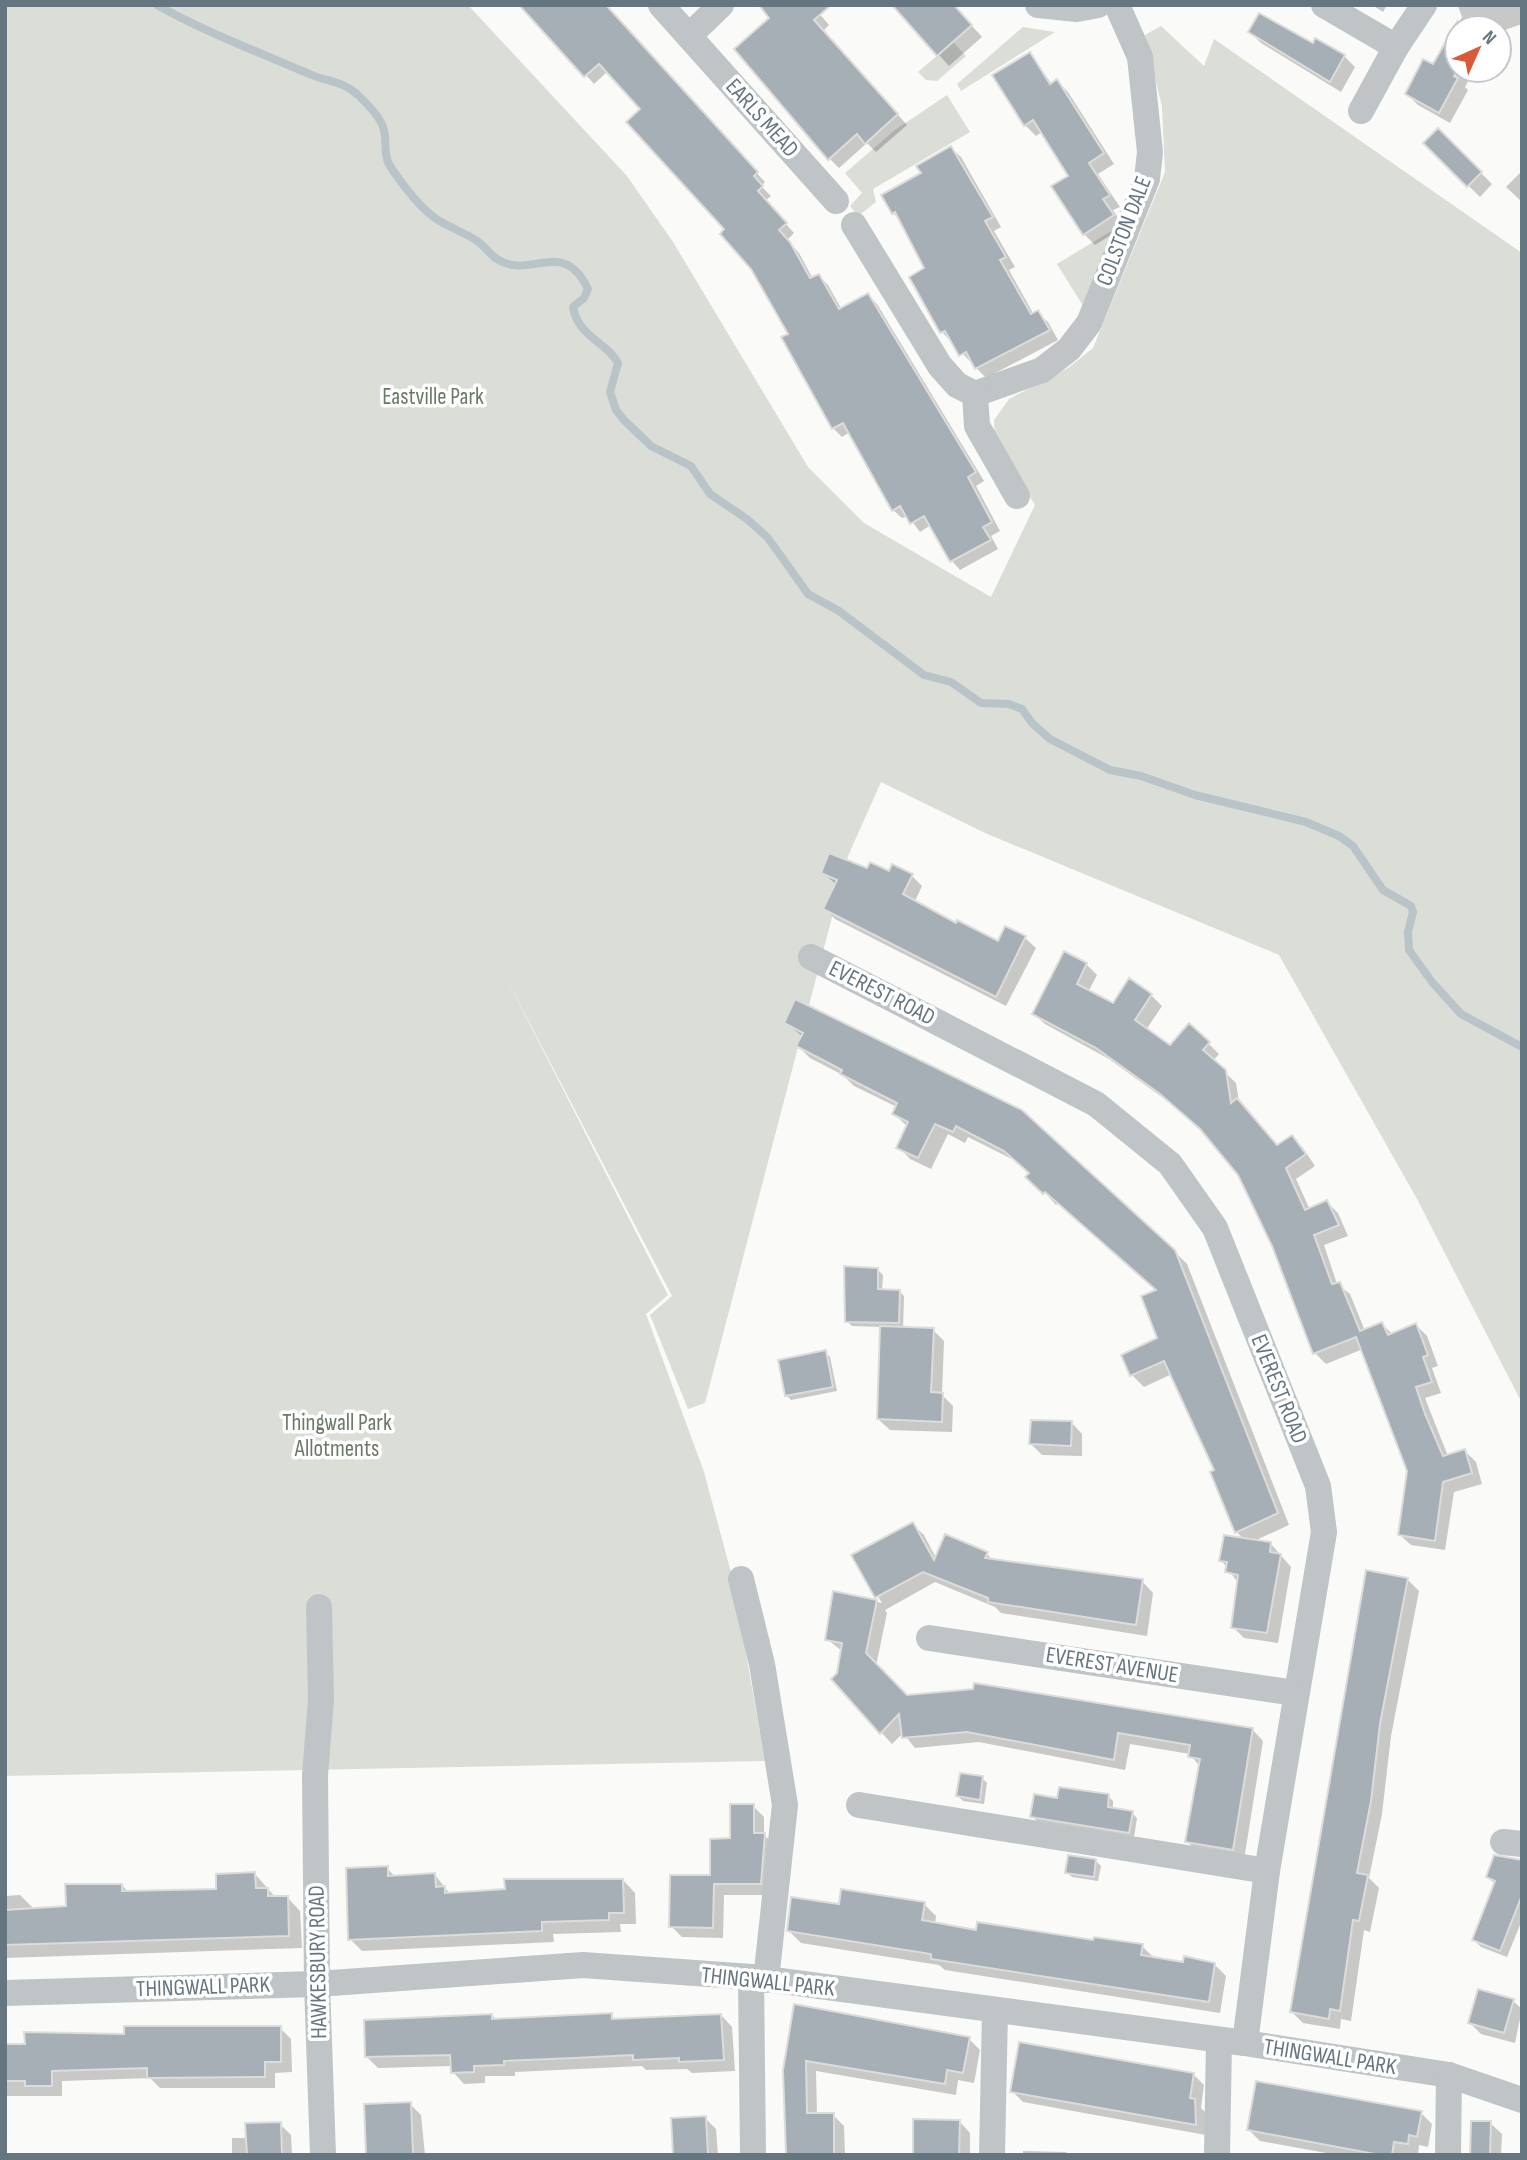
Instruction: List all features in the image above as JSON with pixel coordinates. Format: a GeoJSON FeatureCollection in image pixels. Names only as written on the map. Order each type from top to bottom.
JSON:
{"type":"FeatureCollection","features":[{"type":"Feature","properties":{"kind":"street","name":"EARLS MEAD"},"geometry":{"type":"LineString","coordinates":[[661,5],[836,201]]}},
{"type":"Feature","properties":{"kind":"street"},"geometry":{"type":"LineString","coordinates":[[689,36],[721,5]]}},
{"type":"Feature","properties":{"kind":"street"},"geometry":{"type":"LineString","coordinates":[[1038,5],[1067,9],[1098,5]]}},
{"type":"Feature","properties":{"kind":"street","name":"COLSTON DALE"},"geometry":{"type":"LineString","coordinates":[[975,394],[1042,370],[1069,349],[1089,323],[1147,179],[1150,152],[1140,57],[1116,5]]}},
{"type":"Feature","properties":{"kind":"street"},"geometry":{"type":"LineString","coordinates":[[1324,5],[1396,47]]}},
{"type":"Feature","properties":{"kind":"street"},"geometry":{"type":"LineString","coordinates":[[1361,111],[1396,47],[1424,5]]}},
{"type":"Feature","properties":{"kind":"street"},"geometry":{"type":"LineString","coordinates":[[854,225],[940,366],[957,385],[975,394],[977,426],[1017,496]]}},
{"type":"Feature","properties":{"kind":"street","name":"EVEREST ROAD"},"geometry":{"type":"LineString","coordinates":[[811,957],[1096,1104],[1170,1164],[1215,1228],[1318,1486],[1324,1532],[1267,1871],[1232,2042],[1217,2155]]}},
{"type":"Feature","properties":{"kind":"street"},"geometry":{"type":"LineString","coordinates":[[741,1579],[762,1664],[785,1805],[759,1978],[753,2155]]}},
{"type":"Feature","properties":{"kind":"street","name":"HAWKESBURY ROAD"},"geometry":{"type":"LineString","coordinates":[[319,1607],[321,1700],[315,1769],[317,1984],[323,2155]]}},
{"type":"Feature","properties":{"kind":"street","name":"EVEREST AVENUE"},"geometry":{"type":"LineString","coordinates":[[929,1637],[1296,1693]]}},
{"type":"Feature","properties":{"kind":"street"},"geometry":{"type":"LineString","coordinates":[[859,1805],[1267,1871]]}},
{"type":"Feature","properties":{"kind":"street","name":"THINGWALL PARK"},"geometry":{"type":"LineString","coordinates":[[5,1993],[317,1984],[583,1965],[759,1978],[1232,2042],[1449,2076],[1522,2099]]}},
{"type":"Feature","properties":{"kind":"street"},"geometry":{"type":"LineString","coordinates":[[992,2155],[995,2011]]}},
{"type":"Feature","properties":{"kind":"street"},"geometry":{"type":"LineString","coordinates":[[1448,2155],[1449,2076]]}},
{"type":"Feature","properties":{"kind":"green space","name":"Eastville Park"},"geometry":{"type":"Polygon","coordinates":[[[5,5],[468,5],[627,176],[673,242],[808,467],[864,523],[991,597],[1035,505],[995,443],[994,420],[1009,399],[1068,368],[1093,348],[1165,172],[1162,107],[1145,35],[1161,26],[1204,66],[1214,39],[1522,253],[1522,1403],[1417,1199],[1279,955],[985,833],[881,782],[848,856],[705,1403],[688,1409],[650,1315],[672,1296],[503,972],[668,1295],[646,1314],[704,1472],[733,1580],[765,1761],[5,1776],[5,5]]]}},
{"type":"Feature","properties":{"kind":"green space"},"geometry":{"type":"Polygon","coordinates":[[[1023,27],[1055,32],[961,91],[957,84],[1023,27]]]}},
{"type":"Feature","properties":{"kind":"green space"},"geometry":{"type":"Polygon","coordinates":[[[953,42],[966,56],[937,81],[926,80],[918,72],[953,42]]]}},
{"type":"Feature","properties":{"kind":"green space"},"geometry":{"type":"Polygon","coordinates":[[[947,95],[970,132],[873,189],[876,202],[858,216],[850,206],[862,193],[845,173],[895,130],[947,95]]]}},
{"type":"Feature","properties":{"kind":"green space"},"geometry":{"type":"Polygon","coordinates":[[[1118,227],[1085,309],[1057,264],[1118,227]]]}},
{"type":"Feature","properties":{"kind":"building"},"geometry":{"type":"Polygon","coordinates":[[[519,5],[606,5],[758,172],[754,176],[763,186],[758,191],[787,223],[779,230],[790,242],[810,278],[819,274],[839,309],[868,293],[976,472],[968,477],[992,522],[983,527],[991,540],[950,562],[924,516],[910,524],[900,506],[892,511],[843,423],[832,429],[781,337],[788,334],[751,269],[720,234],[724,229],[626,122],[640,109],[599,64],[584,77],[519,5]]]}},
{"type":"Feature","properties":{"kind":"building"},"geometry":{"type":"Polygon","coordinates":[[[759,5],[831,5],[814,20],[898,114],[865,144],[857,134],[828,160],[734,49],[769,18],[759,5]]]}},
{"type":"Feature","properties":{"kind":"building"},"geometry":{"type":"Polygon","coordinates":[[[892,5],[954,5],[972,25],[937,56],[892,5]]]}},
{"type":"Feature","properties":{"kind":"building"},"geometry":{"type":"Polygon","coordinates":[[[1259,13],[1313,43],[1315,38],[1345,55],[1330,82],[1248,32],[1259,13]]]}},
{"type":"Feature","properties":{"kind":"building"},"geometry":{"type":"Polygon","coordinates":[[[1443,46],[1443,84],[1455,84],[1439,113],[1405,94],[1423,59],[1433,64],[1443,46]]]}},
{"type":"Feature","properties":{"kind":"building"},"geometry":{"type":"Polygon","coordinates":[[[1030,52],[1050,84],[1057,79],[1104,153],[1089,163],[1110,195],[1103,199],[1114,215],[1083,235],[1051,186],[1068,176],[1033,120],[1024,126],[992,75],[1030,52]]]}},
{"type":"Feature","properties":{"kind":"building"},"geometry":{"type":"Polygon","coordinates":[[[1438,128],[1482,172],[1467,187],[1423,143],[1438,128]]]}},
{"type":"Feature","properties":{"kind":"building"},"geometry":{"type":"Polygon","coordinates":[[[951,146],[993,217],[985,221],[1006,257],[1000,260],[1031,314],[1038,310],[1050,330],[975,369],[966,352],[959,356],[945,331],[940,333],[909,277],[924,268],[895,212],[892,214],[881,195],[921,173],[916,166],[951,146]]]}},
{"type":"Feature","properties":{"kind":"building"},"geometry":{"type":"Polygon","coordinates":[[[829,853],[867,868],[870,862],[889,871],[892,864],[913,874],[903,894],[956,923],[957,920],[998,941],[1005,926],[1026,936],[996,997],[823,909],[837,880],[821,873],[829,853]]]}},
{"type":"Feature","properties":{"kind":"building"},"geometry":{"type":"Polygon","coordinates":[[[1064,951],[1087,963],[1077,984],[1113,1003],[1129,978],[1152,994],[1135,1020],[1170,1045],[1189,1023],[1210,1042],[1203,1050],[1226,1070],[1231,1103],[1237,1098],[1277,1145],[1292,1135],[1306,1154],[1286,1168],[1305,1210],[1327,1200],[1339,1225],[1314,1235],[1332,1284],[1340,1282],[1360,1331],[1382,1322],[1388,1335],[1416,1323],[1428,1355],[1423,1357],[1432,1382],[1416,1387],[1425,1414],[1443,1456],[1465,1449],[1472,1473],[1443,1482],[1435,1541],[1398,1535],[1407,1471],[1356,1337],[1313,1354],[1272,1246],[1238,1175],[1200,1129],[1160,1094],[1096,1048],[1032,1014],[1064,951]]]}},
{"type":"Feature","properties":{"kind":"building"},"geometry":{"type":"Polygon","coordinates":[[[795,999],[1022,1110],[1175,1250],[1278,1513],[1235,1533],[1210,1472],[1214,1470],[1164,1361],[1130,1376],[1121,1355],[1157,1338],[1141,1296],[1156,1290],[1045,1192],[1043,1194],[1025,1177],[1029,1173],[1004,1151],[956,1126],[953,1132],[935,1124],[918,1158],[896,1148],[908,1122],[892,1114],[897,1103],[840,1074],[842,1070],[796,1046],[803,1033],[784,1023],[795,999]]]}},
{"type":"Feature","properties":{"kind":"building"},"geometry":{"type":"Polygon","coordinates":[[[844,1266],[878,1268],[878,1289],[900,1290],[899,1323],[845,1322],[844,1266]]]}},
{"type":"Feature","properties":{"kind":"building"},"geometry":{"type":"Polygon","coordinates":[[[880,1326],[934,1328],[931,1392],[943,1393],[942,1422],[877,1419],[880,1326]]]}},
{"type":"Feature","properties":{"kind":"building"},"geometry":{"type":"Polygon","coordinates":[[[826,1350],[833,1387],[785,1396],[778,1360],[826,1350]]]}},
{"type":"Feature","properties":{"kind":"building"},"geometry":{"type":"Polygon","coordinates":[[[1031,1420],[1072,1421],[1071,1446],[1029,1444],[1031,1420]]]}},
{"type":"Feature","properties":{"kind":"building"},"geometry":{"type":"Polygon","coordinates":[[[913,1522],[934,1560],[945,1534],[988,1552],[985,1558],[1143,1579],[1136,1625],[988,1602],[988,1598],[923,1572],[875,1598],[851,1555],[913,1522]]]}},
{"type":"Feature","properties":{"kind":"building"},"geometry":{"type":"Polygon","coordinates":[[[1224,1535],[1271,1542],[1270,1552],[1281,1554],[1267,1633],[1231,1628],[1238,1575],[1225,1572],[1227,1562],[1219,1561],[1224,1535]]]}},
{"type":"Feature","properties":{"kind":"building"},"geometry":{"type":"Polygon","coordinates":[[[1366,1570],[1408,1578],[1380,1724],[1371,1801],[1357,1873],[1368,1875],[1359,1921],[1353,1920],[1340,2011],[1330,2009],[1329,2019],[1290,2012],[1366,1570]]]}},
{"type":"Feature","properties":{"kind":"building"},"geometry":{"type":"Polygon","coordinates":[[[833,1591],[877,1600],[866,1653],[907,1695],[973,1689],[974,1683],[1253,1728],[1233,1850],[1185,1842],[1200,1759],[1188,1757],[1190,1745],[1118,1733],[1114,1760],[967,1732],[902,1738],[899,1714],[880,1734],[831,1679],[837,1673],[842,1643],[825,1640],[833,1591]]]}},
{"type":"Feature","properties":{"kind":"building"},"geometry":{"type":"Polygon","coordinates":[[[960,1773],[983,1776],[980,1800],[956,1796],[960,1773]]]}},
{"type":"Feature","properties":{"kind":"building"},"geometry":{"type":"Polygon","coordinates":[[[1059,1787],[1109,1794],[1108,1807],[1133,1811],[1129,1833],[1030,1817],[1034,1794],[1057,1798],[1059,1787]]]}},
{"type":"Feature","properties":{"kind":"building"},"geometry":{"type":"Polygon","coordinates":[[[730,1804],[754,1804],[754,1833],[765,1833],[761,1884],[714,1884],[713,1928],[669,1927],[670,1875],[710,1875],[710,1839],[730,1838],[730,1804]]]}},
{"type":"Feature","properties":{"kind":"building"},"geometry":{"type":"Polygon","coordinates":[[[1068,1855],[1096,1859],[1094,1877],[1065,1873],[1068,1855]]]}},
{"type":"Feature","properties":{"kind":"building"},"geometry":{"type":"Polygon","coordinates":[[[1494,1855],[1522,1860],[1522,1895],[1500,1951],[1472,1940],[1495,1881],[1486,1877],[1494,1855]]]}},
{"type":"Feature","properties":{"kind":"building"},"geometry":{"type":"Polygon","coordinates":[[[388,1866],[388,1876],[435,1873],[436,1887],[445,1886],[445,1893],[505,1889],[504,1879],[623,1879],[624,1913],[609,1913],[609,1920],[542,1922],[542,1931],[348,1940],[346,1868],[388,1866]]]}},
{"type":"Feature","properties":{"kind":"building"},"geometry":{"type":"Polygon","coordinates":[[[255,1872],[256,1888],[268,1888],[268,1896],[288,1896],[289,1936],[5,1945],[5,1910],[66,1906],[65,1884],[122,1884],[122,1891],[216,1889],[216,1874],[255,1872]]]}},
{"type":"Feature","properties":{"kind":"building"},"geometry":{"type":"Polygon","coordinates":[[[841,1889],[925,1902],[922,1920],[976,1930],[977,1922],[1093,1940],[1094,1937],[1143,1944],[1141,1955],[1183,1962],[1184,1956],[1215,1963],[1209,2002],[931,1959],[931,1954],[787,1931],[791,1897],[839,1904],[841,1889]]]}},
{"type":"Feature","properties":{"kind":"building"},"geometry":{"type":"Polygon","coordinates":[[[1478,1989],[1514,1999],[1504,2033],[1468,2023],[1478,1989]]]}},
{"type":"Feature","properties":{"kind":"building"},"geometry":{"type":"Polygon","coordinates":[[[794,2004],[970,2037],[963,2073],[947,2070],[945,2084],[806,2061],[807,2113],[834,2113],[834,2155],[786,2155],[783,2070],[794,2004]]]}},
{"type":"Feature","properties":{"kind":"building"},"geometry":{"type":"Polygon","coordinates":[[[612,2013],[612,2019],[721,2014],[724,2060],[633,2060],[633,2055],[504,2061],[504,2065],[474,2066],[474,2072],[451,2073],[450,2055],[365,2057],[364,2020],[492,2014],[492,2019],[612,2013]]]}},
{"type":"Feature","properties":{"kind":"building"},"geometry":{"type":"Polygon","coordinates":[[[124,2026],[281,2026],[281,2062],[265,2062],[265,2077],[147,2078],[147,2068],[52,2071],[52,2086],[25,2086],[25,2081],[5,2081],[5,2044],[25,2044],[24,2032],[124,2034],[124,2026]]]}},
{"type":"Feature","properties":{"kind":"building"},"geometry":{"type":"Polygon","coordinates":[[[1019,2042],[1194,2073],[1190,2098],[1195,2099],[1196,2125],[1010,2092],[1019,2042]]]}},
{"type":"Feature","properties":{"kind":"building"},"geometry":{"type":"Polygon","coordinates":[[[1256,2081],[1422,2111],[1417,2137],[1409,2135],[1408,2144],[1394,2142],[1392,2155],[1380,2155],[1247,2130],[1256,2081]]]}},
{"type":"Feature","properties":{"kind":"building"},"geometry":{"type":"Polygon","coordinates":[[[411,2102],[413,2155],[366,2155],[364,2104],[411,2102]]]}},
{"type":"Feature","properties":{"kind":"building"},"geometry":{"type":"Polygon","coordinates":[[[706,2116],[708,2155],[673,2155],[671,2118],[706,2116]]]}},
{"type":"Feature","properties":{"kind":"building"},"geometry":{"type":"Polygon","coordinates":[[[913,2119],[960,2120],[959,2155],[913,2155],[913,2119]]]}},
{"type":"Feature","properties":{"kind":"building"},"geometry":{"type":"Polygon","coordinates":[[[1471,2121],[1491,2121],[1490,2155],[1470,2155],[1471,2121]]]}},
{"type":"Feature","properties":{"kind":"building"},"geometry":{"type":"Polygon","coordinates":[[[281,2122],[282,2155],[247,2155],[245,2123],[281,2122]]]}},
{"type":"Feature","properties":{"kind":"waterway"},"geometry":{"type":"LineString","coordinates":[[157,5],[231,41],[353,91],[374,112],[382,125],[390,166],[428,213],[472,238],[494,257],[509,264],[522,266],[557,262],[568,265],[578,273],[588,289],[584,298],[573,307],[576,317],[618,363],[610,392],[616,410],[651,446],[691,466],[710,494],[747,519],[768,538],[808,594],[839,611],[924,675],[951,682],[981,703],[1009,704],[1022,709],[1032,723],[1050,739],[1110,770],[1141,776],[1195,795],[1306,822],[1339,836],[1353,846],[1383,890],[1411,906],[1413,912],[1408,932],[1409,950],[1432,982],[1461,1014],[1522,1047]]}},
{"type":"Feature","properties":{"kind":"park label","name":"Thingwall Park Allotments"},"geometry":{"type":"Point","coordinates":[337,1436]}}]}
